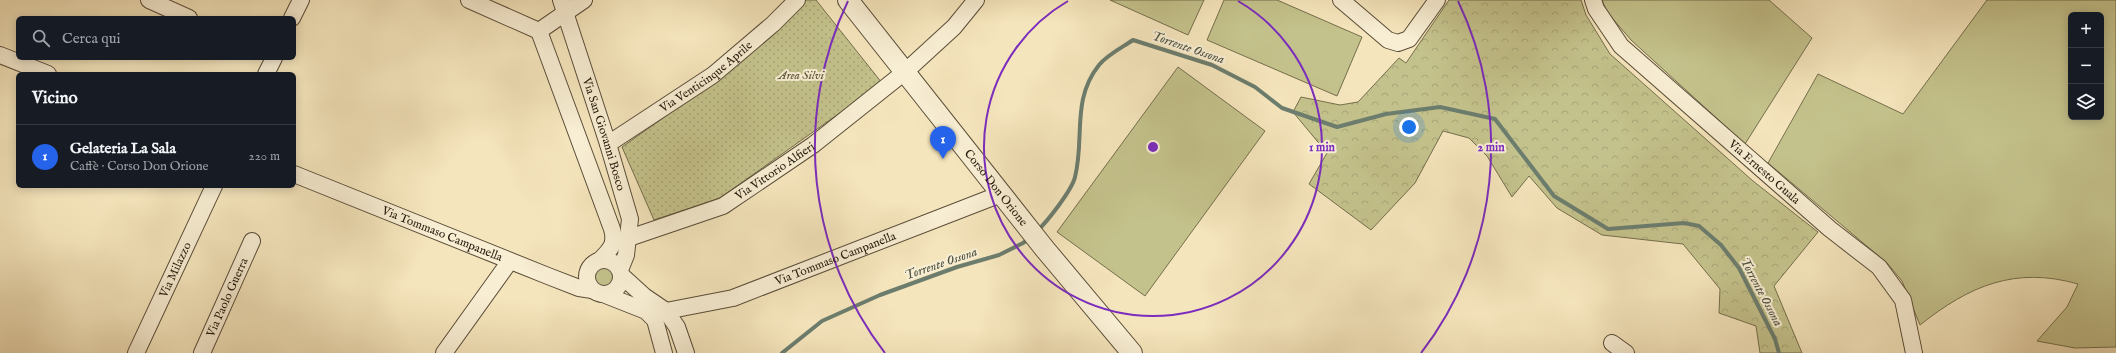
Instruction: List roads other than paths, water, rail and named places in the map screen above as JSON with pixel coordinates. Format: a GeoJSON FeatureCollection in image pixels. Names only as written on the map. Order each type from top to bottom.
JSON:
{"type":"FeatureCollection","features":[{"type":"Feature","properties":{"kind":"street"},"geometry":{"type":"LineString","coordinates":[[150,0],[185,16]]}},
{"type":"Feature","properties":{"kind":"street"},"geometry":{"type":"LineString","coordinates":[[293,16],[301,0]]}},
{"type":"Feature","properties":{"kind":"street"},"geometry":{"type":"LineString","coordinates":[[469,0],[539,31],[564,7],[584,0]]}},
{"type":"Feature","properties":{"kind":"street","name":"Via Venticinque Aprile"},"geometry":{"type":"LineString","coordinates":[[608,144],[713,75],[773,24],[797,0]]}},
{"type":"Feature","properties":{"kind":"street","name":"Corso Don Orione"},"geometry":{"type":"LineString","coordinates":[[848,0],[906,71],[1000,194],[1132,353]]}},
{"type":"Feature","properties":{"kind":"street","name":"Via Vittorio Alfieri"},"geometry":{"type":"LineString","coordinates":[[626,240],[723,206],[813,145],[906,71],[954,26],[976,0]]}},
{"type":"Feature","properties":{"kind":"street"},"geometry":{"type":"LineString","coordinates":[[1341,0],[1388,40],[1398,43],[1409,39],[1437,0]]}},
{"type":"Feature","properties":{"kind":"street","name":"Via Ernesto Guala"},"geometry":{"type":"LineString","coordinates":[[1593,0],[1596,9],[1621,46],[1830,229],[1879,267],[1903,300],[1914,353]]}},
{"type":"Feature","properties":{"kind":"street","name":"Via San Giovanni Bosco"},"geometry":{"type":"LineString","coordinates":[[564,7],[608,144],[630,219],[626,240],[626,255],[621,273]]}},
{"type":"Feature","properties":{"kind":"street","name":"Via San Giovanni Bosco"},"geometry":{"type":"LineString","coordinates":[[539,31],[612,229],[614,239],[610,249],[600,260]]}},
{"type":"Feature","properties":{"kind":"street"},"geometry":{"type":"LineString","coordinates":[[0,54],[43,72]]}},
{"type":"Feature","properties":{"kind":"street"},"geometry":{"type":"LineString","coordinates":[[267,72],[273,60]]}},
{"type":"Feature","properties":{"kind":"street","name":"Via Tommaso Campanella"},"geometry":{"type":"LineString","coordinates":[[296,175],[510,261],[580,288],[598,292],[646,311],[655,320],[664,353]]}},
{"type":"Feature","properties":{"kind":"street","name":"Via Milazzo"},"geometry":{"type":"LineString","coordinates":[[136,353],[213,188]]}},
{"type":"Feature","properties":{"kind":"street","name":"Via Tommaso Campanella"},"geometry":{"type":"LineString","coordinates":[[666,311],[733,298],[1000,194]]}},
{"type":"Feature","properties":{"kind":"street","name":"Via Paolo Guerra"},"geometry":{"type":"LineString","coordinates":[[202,353],[252,241]]}},
{"type":"Feature","properties":{"kind":"street"},"geometry":{"type":"LineString","coordinates":[[621,273],[620,283],[611,293],[598,292],[587,282],[587,272],[592,264],[600,260],[608,260],[615,264],[621,273],[644,296],[666,311],[677,327],[686,353]]}},
{"type":"Feature","properties":{"kind":"street"},"geometry":{"type":"LineString","coordinates":[[444,353],[510,261]]}},
{"type":"Feature","properties":{"kind":"street"},"geometry":{"type":"LineString","coordinates":[[1612,343],[1626,353]]}},
{"type":"Feature","properties":{"kind":"waterway","name":"Torrente Ossona"},"geometry":{"type":"LineString","coordinates":[[1037,231],[1059,206],[1073,183],[1078,162],[1082,106],[1090,78],[1102,61],[1133,40],[1212,65],[1255,87],[1282,108],[1337,127],[1386,114],[1440,107],[1495,119],[1554,196],[1608,229],[1684,223],[1699,226],[1721,245],[1739,268],[1775,339],[1779,353]]}},
{"type":"Feature","properties":{"kind":"waterway","name":"Torrente Ossona"},"geometry":{"type":"LineString","coordinates":[[782,353],[822,321],[880,295],[957,267],[999,255],[1029,239]]}},
{"type":"Feature","properties":{"kind":"place","name":"Gelateria La Sala"},"geometry":{"type":"Point","coordinates":[943,159]}},
{"type":"Feature","properties":{"kind":"park label","name":"Area Silvi"},"geometry":{"type":"Point","coordinates":[801,75]}}]}
